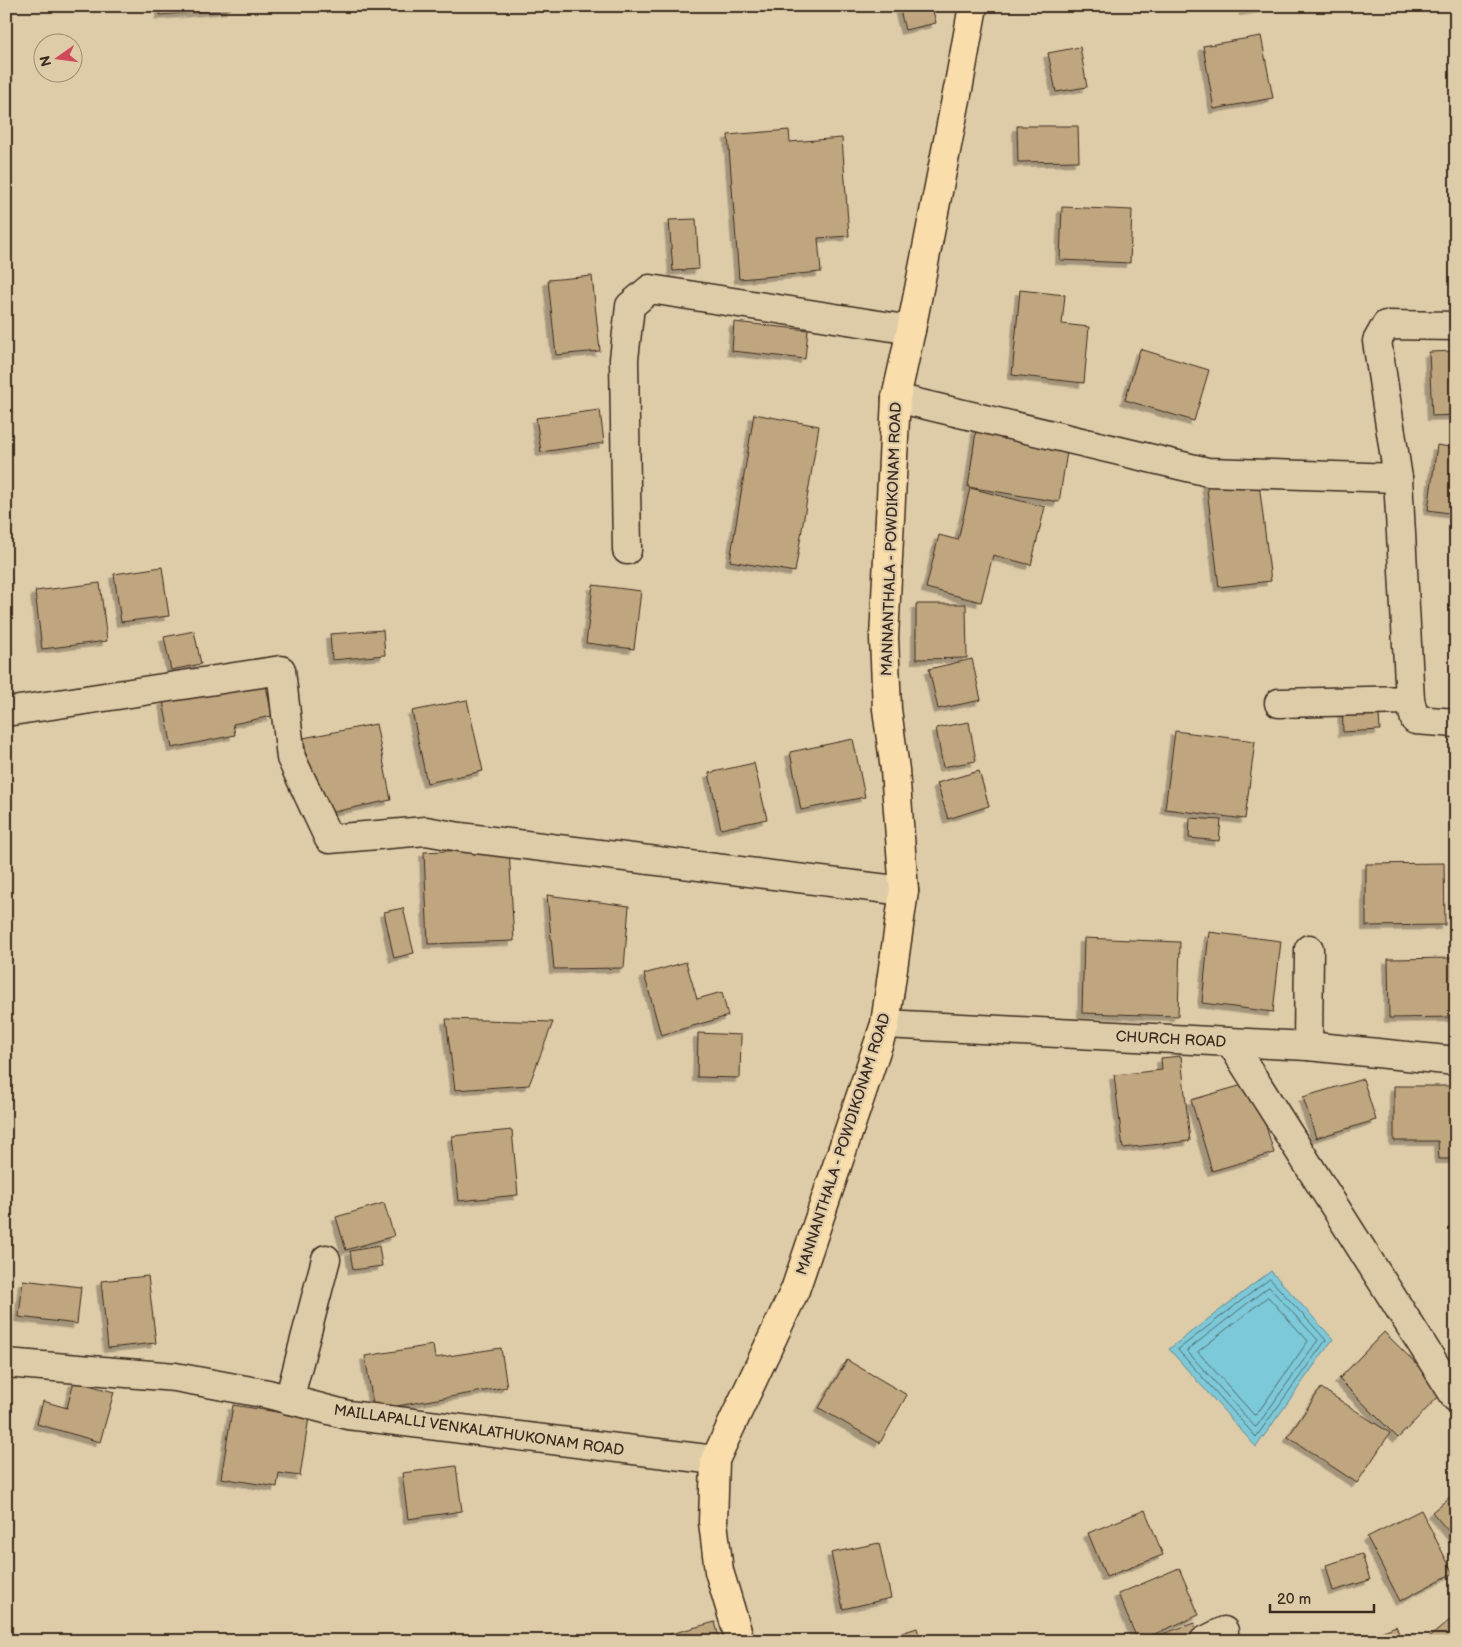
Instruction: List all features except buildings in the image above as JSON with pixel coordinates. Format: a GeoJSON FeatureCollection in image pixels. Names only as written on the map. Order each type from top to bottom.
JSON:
{"type":"FeatureCollection","features":[{"type":"Feature","properties":{"kind":"main road","name":"MANNANTHALA - POWDIKONAM ROAD"},"geometry":{"type":"LineString","coordinates":[[740,1641],[720,1571],[713,1522],[716,1460],[795,1290],[885,1024],[904,891],[895,770],[887,708],[884,638],[896,398],[911,330],[973,6]]}},
{"type":"Feature","properties":{"kind":"street"},"geometry":{"type":"LineString","coordinates":[[627,550],[624,359],[630,306],[650,289],[911,330]]}},
{"type":"Feature","properties":{"kind":"street"},"geometry":{"type":"LineString","coordinates":[[1456,326],[1386,325],[1377,341],[1398,478],[1410,700],[1415,720],[1456,723]]}},
{"type":"Feature","properties":{"kind":"street"},"geometry":{"type":"LineString","coordinates":[[896,398],[1208,472],[1398,478]]}},
{"type":"Feature","properties":{"kind":"street"},"geometry":{"type":"LineString","coordinates":[[6,712],[281,670],[290,758],[329,839],[426,831],[470,839],[904,891]]}},
{"type":"Feature","properties":{"kind":"street"},"geometry":{"type":"LineString","coordinates":[[1279,704],[1410,700]]}},
{"type":"Feature","properties":{"kind":"street"},"geometry":{"type":"LineString","coordinates":[[1308,949],[1308,1046]]}},
{"type":"Feature","properties":{"kind":"street","name":"CHURCH ROAD"},"geometry":{"type":"LineString","coordinates":[[885,1024],[1308,1046],[1456,1062]]}},
{"type":"Feature","properties":{"kind":"street"},"geometry":{"type":"LineString","coordinates":[[1231,1043],[1456,1398]]}},
{"type":"Feature","properties":{"kind":"street"},"geometry":{"type":"LineString","coordinates":[[289,1400],[326,1259]]}},
{"type":"Feature","properties":{"kind":"street","name":"MAILLAPALLI VENKALATHUKONAM ROAD"},"geometry":{"type":"LineString","coordinates":[[6,1363],[175,1377],[268,1394],[348,1415],[716,1460]]}},
{"type":"Feature","properties":{"kind":"water"},"geometry":{"type":"Polygon","coordinates":[[[1271,1271],[1333,1339],[1256,1447],[1169,1349],[1271,1271]]]}}]}
